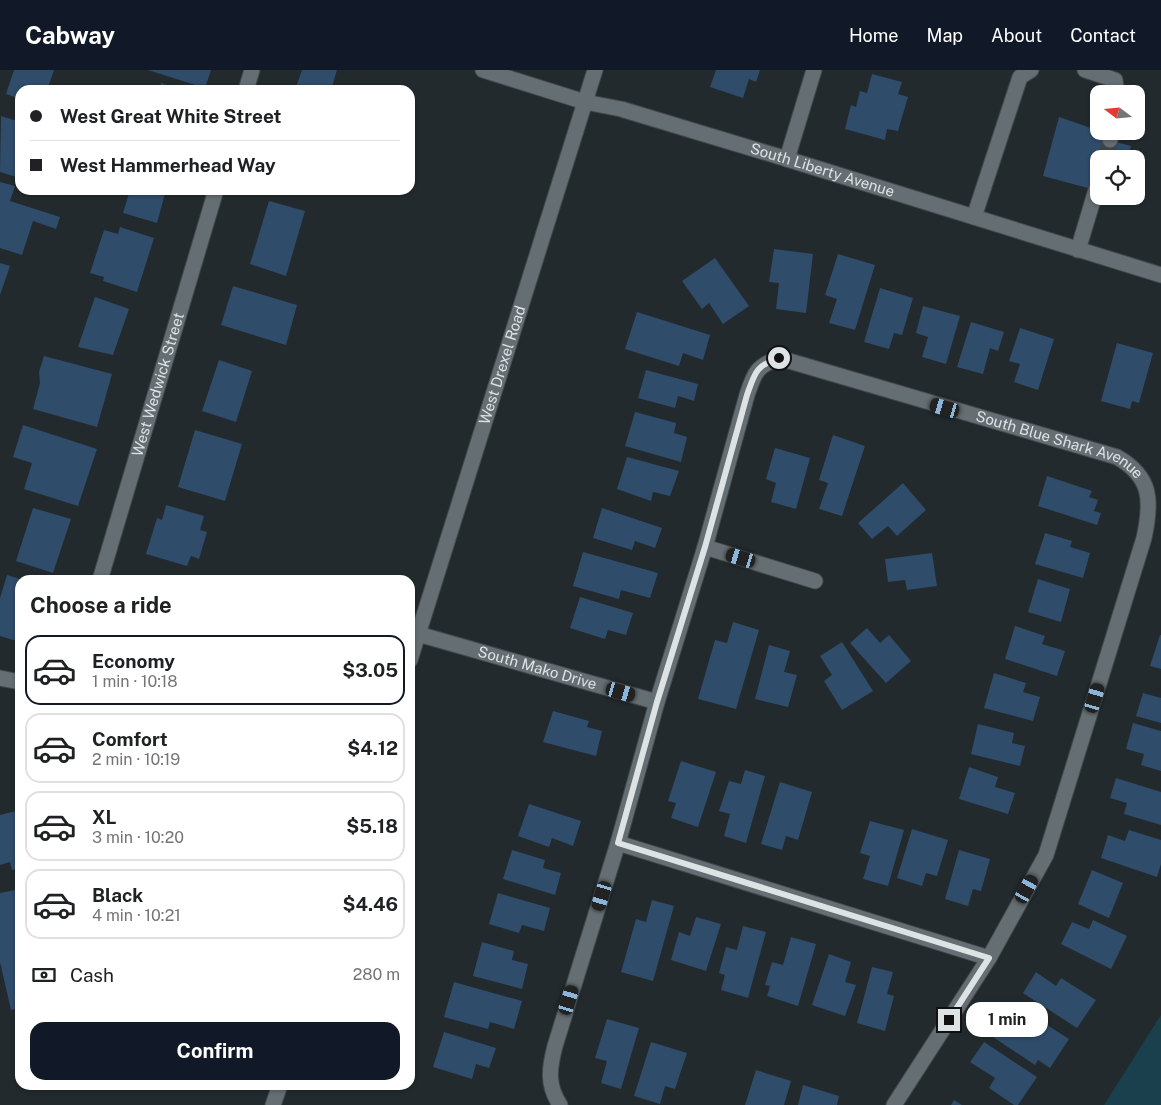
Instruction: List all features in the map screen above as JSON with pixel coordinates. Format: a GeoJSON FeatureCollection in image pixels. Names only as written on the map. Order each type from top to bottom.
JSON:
{"type":"FeatureCollection","features":[{"type":"Feature","properties":{"kind":"street"},"geometry":{"type":"LineString","coordinates":[[248,85],[252,70]]}},
{"type":"Feature","properties":{"kind":"street","name":"South Liberty Avenue"},"geometry":{"type":"LineString","coordinates":[[483,70],[585,102],[621,109],[787,159],[1161,275]]}},
{"type":"Feature","properties":{"kind":"street","name":"West Drexel Road"},"geometry":{"type":"LineString","coordinates":[[415,644],[595,70]]}},
{"type":"Feature","properties":{"kind":"street"},"geometry":{"type":"LineString","coordinates":[[787,159],[814,70]]}},
{"type":"Feature","properties":{"kind":"street"},"geometry":{"type":"LineString","coordinates":[[974,218],[1020,77],[1031,70]]}},
{"type":"Feature","properties":{"kind":"street"},"geometry":{"type":"LineString","coordinates":[[1085,70],[1115,80],[1116,85]]}},
{"type":"Feature","properties":{"kind":"street","name":"West Wedwick Street"},"geometry":{"type":"LineString","coordinates":[[101,575],[215,195]]}},
{"type":"Feature","properties":{"kind":"street"},"geometry":{"type":"LineString","coordinates":[[1078,250],[1092,205]]}},
{"type":"Feature","properties":{"kind":"street","name":"South Blue Shark Avenue"},"geometry":{"type":"LineString","coordinates":[[705,547],[754,374],[764,363],[779,358],[1117,457],[1129,464],[1148,482],[1150,510],[1144,538],[1046,855],[989,958]]}},
{"type":"Feature","properties":{"kind":"street"},"geometry":{"type":"LineString","coordinates":[[552,1100],[549,1074],[552,1058],[618,843],[657,702],[705,547],[815,581]]}},
{"type":"Feature","properties":{"kind":"street","name":"South Mako Drive"},"geometry":{"type":"LineString","coordinates":[[418,634],[657,702]]}},
{"type":"Feature","properties":{"kind":"street"},"geometry":{"type":"LineString","coordinates":[[0,678],[15,681]]}},
{"type":"Feature","properties":{"kind":"street"},"geometry":{"type":"LineString","coordinates":[[618,843],[989,958],[894,1105]]}},
{"type":"Feature","properties":{"kind":"street"},"geometry":{"type":"LineString","coordinates":[[274,1105],[278,1090]]}},
{"type":"Feature","properties":{"kind":"shaded area"},"geometry":{"type":"Polygon","coordinates":[[[1161,1015],[1161,1105],[1104,1105],[1161,1015]]]}},
{"type":"Feature","properties":{"kind":"building"},"geometry":{"type":"Polygon","coordinates":[[[14,70],[54,70],[49,85],[15,85],[15,97],[6,94],[14,70]]]}},
{"type":"Feature","properties":{"kind":"building"},"geometry":{"type":"Polygon","coordinates":[[[148,70],[211,70],[206,85],[196,85],[148,70]]]}},
{"type":"Feature","properties":{"kind":"building"},"geometry":{"type":"Polygon","coordinates":[[[302,70],[337,70],[332,85],[297,85],[302,70]]]}},
{"type":"Feature","properties":{"kind":"building"},"geometry":{"type":"Polygon","coordinates":[[[716,70],[760,70],[756,82],[749,79],[743,98],[710,87],[716,70]]]}},
{"type":"Feature","properties":{"kind":"building"},"geometry":{"type":"Polygon","coordinates":[[[872,74],[902,82],[898,94],[908,97],[898,131],[887,129],[885,140],[845,129],[851,105],[856,107],[860,91],[867,93],[872,74]]]}},
{"type":"Feature","properties":{"kind":"building"},"geometry":{"type":"Polygon","coordinates":[[[1,116],[15,120],[15,176],[0,172],[1,116]]]}},
{"type":"Feature","properties":{"kind":"building"},"geometry":{"type":"Polygon","coordinates":[[[1059,117],[1090,128],[1090,140],[1109,140],[1131,146],[1130,150],[1090,150],[1090,189],[1043,176],[1059,117]]]}},
{"type":"Feature","properties":{"kind":"building"},"geometry":{"type":"Polygon","coordinates":[[[0,182],[15,186],[10,201],[60,217],[56,229],[33,221],[22,255],[0,248],[0,182]]]}},
{"type":"Feature","properties":{"kind":"building"},"geometry":{"type":"Polygon","coordinates":[[[128,195],[165,195],[157,223],[123,213],[128,195]]]}},
{"type":"Feature","properties":{"kind":"building"},"geometry":{"type":"Polygon","coordinates":[[[269,201],[305,211],[286,276],[250,264],[269,201]]]}},
{"type":"Feature","properties":{"kind":"building"},"geometry":{"type":"Polygon","coordinates":[[[120,227],[154,238],[137,292],[103,281],[104,277],[90,273],[104,230],[118,234],[120,227]]]}},
{"type":"Feature","properties":{"kind":"building"},"geometry":{"type":"Polygon","coordinates":[[[774,249],[813,254],[806,313],[776,309],[779,283],[769,282],[774,249]]]}},
{"type":"Feature","properties":{"kind":"building"},"geometry":{"type":"Polygon","coordinates":[[[838,254],[875,265],[855,330],[829,323],[837,299],[825,295],[838,254]]]}},
{"type":"Feature","properties":{"kind":"building"},"geometry":{"type":"Polygon","coordinates":[[[715,258],[749,306],[723,324],[709,303],[702,309],[682,281],[715,258]]]}},
{"type":"Feature","properties":{"kind":"building"},"geometry":{"type":"Polygon","coordinates":[[[0,263],[10,266],[0,295],[0,263]]]}},
{"type":"Feature","properties":{"kind":"building"},"geometry":{"type":"Polygon","coordinates":[[[233,286],[297,305],[286,345],[221,325],[233,286]]]}},
{"type":"Feature","properties":{"kind":"building"},"geometry":{"type":"Polygon","coordinates":[[[880,288],[913,298],[902,335],[894,333],[889,349],[864,342],[880,288]]]}},
{"type":"Feature","properties":{"kind":"building"},"geometry":{"type":"Polygon","coordinates":[[[95,297],[129,309],[113,355],[78,347],[95,297]]]}},
{"type":"Feature","properties":{"kind":"building"},"geometry":{"type":"Polygon","coordinates":[[[923,306],[960,316],[946,364],[922,357],[928,337],[916,333],[923,306]]]}},
{"type":"Feature","properties":{"kind":"building"},"geometry":{"type":"Polygon","coordinates":[[[637,312],[710,335],[703,360],[683,353],[679,366],[625,349],[637,312]]]}},
{"type":"Feature","properties":{"kind":"building"},"geometry":{"type":"Polygon","coordinates":[[[971,322],[1004,332],[998,351],[990,348],[983,374],[957,367],[971,322]]]}},
{"type":"Feature","properties":{"kind":"building"},"geometry":{"type":"Polygon","coordinates":[[[1020,328],[1054,339],[1038,390],[1014,382],[1020,364],[1009,361],[1020,328]]]}},
{"type":"Feature","properties":{"kind":"building"},"geometry":{"type":"Polygon","coordinates":[[[1117,343],[1153,353],[1139,403],[1132,401],[1130,409],[1101,401],[1117,343]]]}},
{"type":"Feature","properties":{"kind":"building"},"geometry":{"type":"Polygon","coordinates":[[[44,356],[112,374],[97,427],[33,409],[40,383],[39,372],[44,356]]]}},
{"type":"Feature","properties":{"kind":"building"},"geometry":{"type":"Polygon","coordinates":[[[219,360],[252,371],[236,422],[202,411],[219,360]]]}},
{"type":"Feature","properties":{"kind":"building"},"geometry":{"type":"Polygon","coordinates":[[[646,370],[698,384],[694,401],[678,396],[675,408],[638,398],[646,370]]]}},
{"type":"Feature","properties":{"kind":"building"},"geometry":{"type":"Polygon","coordinates":[[[635,412],[676,423],[674,433],[687,437],[681,462],[625,446],[635,412]]]}},
{"type":"Feature","properties":{"kind":"building"},"geometry":{"type":"Polygon","coordinates":[[[23,425],[97,449],[78,506],[24,489],[32,463],[13,457],[23,425]]]}},
{"type":"Feature","properties":{"kind":"building"},"geometry":{"type":"Polygon","coordinates":[[[195,430],[242,444],[225,501],[178,487],[195,430]]]}},
{"type":"Feature","properties":{"kind":"building"},"geometry":{"type":"Polygon","coordinates":[[[833,435],[865,446],[842,516],[819,509],[828,483],[819,480],[833,435]]]}},
{"type":"Feature","properties":{"kind":"building"},"geometry":{"type":"Polygon","coordinates":[[[775,448],[810,458],[796,509],[771,502],[776,483],[766,479],[775,448]]]}},
{"type":"Feature","properties":{"kind":"building"},"geometry":{"type":"Polygon","coordinates":[[[627,457],[679,471],[670,496],[653,492],[651,501],[617,489],[627,457]]]}},
{"type":"Feature","properties":{"kind":"building"},"geometry":{"type":"Polygon","coordinates":[[[1047,476],[1092,491],[1089,497],[1098,500],[1094,511],[1101,513],[1097,525],[1038,506],[1047,476]]]}},
{"type":"Feature","properties":{"kind":"building"},"geometry":{"type":"Polygon","coordinates":[[[903,483],[926,510],[897,536],[888,526],[872,539],[858,523],[903,483]]]}},
{"type":"Feature","properties":{"kind":"building"},"geometry":{"type":"Polygon","coordinates":[[[166,505],[204,516],[200,530],[207,532],[199,559],[191,556],[187,566],[146,554],[157,518],[162,520],[166,505]]]}},
{"type":"Feature","properties":{"kind":"building"},"geometry":{"type":"Polygon","coordinates":[[[33,508],[71,519],[53,573],[16,561],[33,508]]]}},
{"type":"Feature","properties":{"kind":"building"},"geometry":{"type":"Polygon","coordinates":[[[602,508],[662,528],[655,548],[635,541],[632,550],[593,538],[602,508]]]}},
{"type":"Feature","properties":{"kind":"building"},"geometry":{"type":"Polygon","coordinates":[[[1045,533],[1072,541],[1070,547],[1090,553],[1083,578],[1035,564],[1045,533]]]}},
{"type":"Feature","properties":{"kind":"building"},"geometry":{"type":"Polygon","coordinates":[[[583,552],[658,573],[650,598],[621,590],[619,599],[573,586],[583,552]]]}},
{"type":"Feature","properties":{"kind":"building"},"geometry":{"type":"Polygon","coordinates":[[[932,553],[937,586],[907,590],[905,580],[888,582],[885,559],[932,553]]]}},
{"type":"Feature","properties":{"kind":"building"},"geometry":{"type":"Polygon","coordinates":[[[7,575],[15,577],[15,640],[0,636],[0,598],[7,575]]]}},
{"type":"Feature","properties":{"kind":"building"},"geometry":{"type":"Polygon","coordinates":[[[1038,579],[1070,589],[1061,622],[1028,612],[1038,579]]]}},
{"type":"Feature","properties":{"kind":"building"},"geometry":{"type":"Polygon","coordinates":[[[580,597],[633,613],[626,635],[608,630],[605,639],[570,628],[580,597]]]}},
{"type":"Feature","properties":{"kind":"building"},"geometry":{"type":"Polygon","coordinates":[[[733,622],[759,630],[736,709],[698,699],[715,640],[727,643],[733,622]]]}},
{"type":"Feature","properties":{"kind":"building"},"geometry":{"type":"Polygon","coordinates":[[[1015,626],[1045,636],[1042,644],[1065,651],[1057,676],[1005,659],[1015,626]]]}},
{"type":"Feature","properties":{"kind":"building"},"geometry":{"type":"Polygon","coordinates":[[[867,628],[880,643],[889,635],[911,661],[886,683],[850,643],[867,628]]]}},
{"type":"Feature","properties":{"kind":"building"},"geometry":{"type":"Polygon","coordinates":[[[1161,635],[1161,669],[1150,666],[1161,635]]]}},
{"type":"Feature","properties":{"kind":"building"},"geometry":{"type":"Polygon","coordinates":[[[842,642],[873,691],[842,710],[824,681],[832,675],[820,656],[842,642]]]}},
{"type":"Feature","properties":{"kind":"building"},"geometry":{"type":"Polygon","coordinates":[[[769,645],[790,651],[784,672],[797,675],[788,707],[755,699],[769,645]]]}},
{"type":"Feature","properties":{"kind":"building"},"geometry":{"type":"Polygon","coordinates":[[[994,673],[1026,683],[1023,692],[1040,697],[1033,721],[984,708],[994,673]]]}},
{"type":"Feature","properties":{"kind":"building"},"geometry":{"type":"Polygon","coordinates":[[[1143,693],[1161,698],[1161,723],[1136,716],[1143,693]]]}},
{"type":"Feature","properties":{"kind":"building"},"geometry":{"type":"Polygon","coordinates":[[[553,711],[589,721],[587,727],[602,731],[596,756],[543,742],[553,711]]]}},
{"type":"Feature","properties":{"kind":"building"},"geometry":{"type":"Polygon","coordinates":[[[1133,723],[1161,731],[1161,771],[1141,765],[1144,754],[1126,749],[1133,723]]]}},
{"type":"Feature","properties":{"kind":"building"},"geometry":{"type":"Polygon","coordinates":[[[978,724],[1014,733],[1012,743],[1025,746],[1020,766],[971,754],[978,724]]]}},
{"type":"Feature","properties":{"kind":"building"},"geometry":{"type":"Polygon","coordinates":[[[681,761],[716,772],[698,827],[671,818],[676,803],[668,801],[681,761]]]}},
{"type":"Feature","properties":{"kind":"building"},"geometry":{"type":"Polygon","coordinates":[[[969,767],[998,777],[995,787],[1015,793],[1008,814],[959,799],[969,767]]]}},
{"type":"Feature","properties":{"kind":"building"},"geometry":{"type":"Polygon","coordinates":[[[745,770],[765,776],[746,843],[724,836],[730,814],[719,811],[729,781],[741,784],[745,770]]]}},
{"type":"Feature","properties":{"kind":"building"},"geometry":{"type":"Polygon","coordinates":[[[1116,778],[1161,792],[1161,825],[1124,814],[1127,803],[1110,798],[1116,778]]]}},
{"type":"Feature","properties":{"kind":"building"},"geometry":{"type":"Polygon","coordinates":[[[780,782],[812,792],[798,840],[786,836],[782,850],[761,844],[780,782]]]}},
{"type":"Feature","properties":{"kind":"building"},"geometry":{"type":"Polygon","coordinates":[[[529,804],[581,821],[573,846],[552,838],[549,847],[518,836],[529,804]]]}},
{"type":"Feature","properties":{"kind":"building"},"geometry":{"type":"Polygon","coordinates":[[[15,811],[15,869],[12,870],[10,862],[0,865],[0,815],[15,811]]]}},
{"type":"Feature","properties":{"kind":"building"},"geometry":{"type":"Polygon","coordinates":[[[870,821],[904,830],[888,886],[863,879],[870,856],[860,853],[870,821]]]}},
{"type":"Feature","properties":{"kind":"building"},"geometry":{"type":"Polygon","coordinates":[[[912,829],[948,840],[937,876],[926,873],[922,886],[897,878],[912,829]]]}},
{"type":"Feature","properties":{"kind":"building"},"geometry":{"type":"Polygon","coordinates":[[[1129,830],[1161,840],[1161,864],[1157,877],[1101,858],[1108,835],[1125,841],[1129,830]]]}},
{"type":"Feature","properties":{"kind":"building"},"geometry":{"type":"Polygon","coordinates":[[[512,850],[545,860],[543,868],[561,873],[555,895],[503,879],[512,850]]]}},
{"type":"Feature","properties":{"kind":"building"},"geometry":{"type":"Polygon","coordinates":[[[959,850],[990,859],[981,891],[973,889],[968,906],[945,899],[959,850]]]}},
{"type":"Feature","properties":{"kind":"building"},"geometry":{"type":"Polygon","coordinates":[[[1092,870],[1123,883],[1109,918],[1078,904],[1092,870]]]}},
{"type":"Feature","properties":{"kind":"building"},"geometry":{"type":"Polygon","coordinates":[[[15,890],[15,1009],[11,1010],[0,962],[0,893],[15,890]]]}},
{"type":"Feature","properties":{"kind":"building"},"geometry":{"type":"Polygon","coordinates":[[[498,893],[550,908],[544,931],[522,925],[519,933],[489,924],[498,893]]]}},
{"type":"Feature","properties":{"kind":"building"},"geometry":{"type":"Polygon","coordinates":[[[652,900],[674,906],[653,981],[621,972],[636,919],[646,922],[652,900]]]}},
{"type":"Feature","properties":{"kind":"building"},"geometry":{"type":"Polygon","coordinates":[[[696,917],[721,924],[706,971],[671,960],[679,932],[690,936],[696,917]]]}},
{"type":"Feature","properties":{"kind":"building"},"geometry":{"type":"Polygon","coordinates":[[[1093,920],[1127,936],[1111,969],[1061,944],[1072,922],[1089,929],[1093,920]]]}},
{"type":"Feature","properties":{"kind":"building"},"geometry":{"type":"Polygon","coordinates":[[[743,926],[766,932],[748,998],[721,990],[725,975],[719,973],[726,947],[737,950],[743,926]]]}},
{"type":"Feature","properties":{"kind":"building"},"geometry":{"type":"Polygon","coordinates":[[[791,937],[816,944],[798,1006],[767,996],[770,986],[765,985],[772,962],[783,965],[791,937]]]}},
{"type":"Feature","properties":{"kind":"building"},"geometry":{"type":"Polygon","coordinates":[[[482,942],[514,951],[512,960],[528,964],[522,989],[473,976],[482,942]]]}},
{"type":"Feature","properties":{"kind":"building"},"geometry":{"type":"Polygon","coordinates":[[[829,954],[851,962],[845,982],[856,985],[845,1016],[812,1005],[829,954]]]}},
{"type":"Feature","properties":{"kind":"building"},"geometry":{"type":"Polygon","coordinates":[[[872,967],[893,972],[887,994],[894,996],[885,1031],[857,1023],[872,967]]]}},
{"type":"Feature","properties":{"kind":"building"},"geometry":{"type":"Polygon","coordinates":[[[1036,972],[1056,986],[1061,978],[1096,1000],[1077,1028],[1023,993],[1036,972]]]}},
{"type":"Feature","properties":{"kind":"building"},"geometry":{"type":"Polygon","coordinates":[[[454,982],[522,1001],[514,1029],[490,1022],[488,1029],[444,1017],[454,982]]]}},
{"type":"Feature","properties":{"kind":"building"},"geometry":{"type":"Polygon","coordinates":[[[1008,1012],[1021,1020],[1027,1012],[1069,1039],[1050,1068],[1038,1060],[1035,1065],[993,1037],[1008,1012]]]}},
{"type":"Feature","properties":{"kind":"building"},"geometry":{"type":"Polygon","coordinates":[[[607,1019],[639,1028],[621,1089],[601,1083],[607,1061],[595,1058],[607,1019]]]}},
{"type":"Feature","properties":{"kind":"building"},"geometry":{"type":"Polygon","coordinates":[[[444,1032],[496,1048],[489,1068],[476,1064],[472,1079],[433,1067],[444,1032]]]}},
{"type":"Feature","properties":{"kind":"building"},"geometry":{"type":"Polygon","coordinates":[[[651,1042],[687,1053],[675,1089],[665,1086],[660,1104],[634,1096],[651,1042]]]}},
{"type":"Feature","properties":{"kind":"building"},"geometry":{"type":"Polygon","coordinates":[[[984,1042],[1037,1077],[1018,1105],[1014,1105],[989,1088],[995,1078],[970,1062],[984,1042]]]}},
{"type":"Feature","properties":{"kind":"building"},"geometry":{"type":"Polygon","coordinates":[[[756,1070],[791,1081],[784,1105],[745,1105],[756,1070]]]}},
{"type":"Feature","properties":{"kind":"building"},"geometry":{"type":"Polygon","coordinates":[[[803,1085],[839,1096],[837,1105],[798,1105],[803,1085]]]}},
{"type":"Feature","properties":{"kind":"building"},"geometry":{"type":"Polygon","coordinates":[[[954,1100],[962,1105],[951,1105],[954,1100]]]}},
{"type":"Feature","properties":{"kind":"tunnel"},"geometry":{"type":"LineString","coordinates":[[1107,150],[1110,140]]}},
{"type":"Feature","properties":{"kind":"route"},"geometry":{"type":"LineString","coordinates":[[779,358],[764,363],[754,374],[747,395],[705,547],[657,702],[618,843],[989,958],[949,1020]]}}]}
